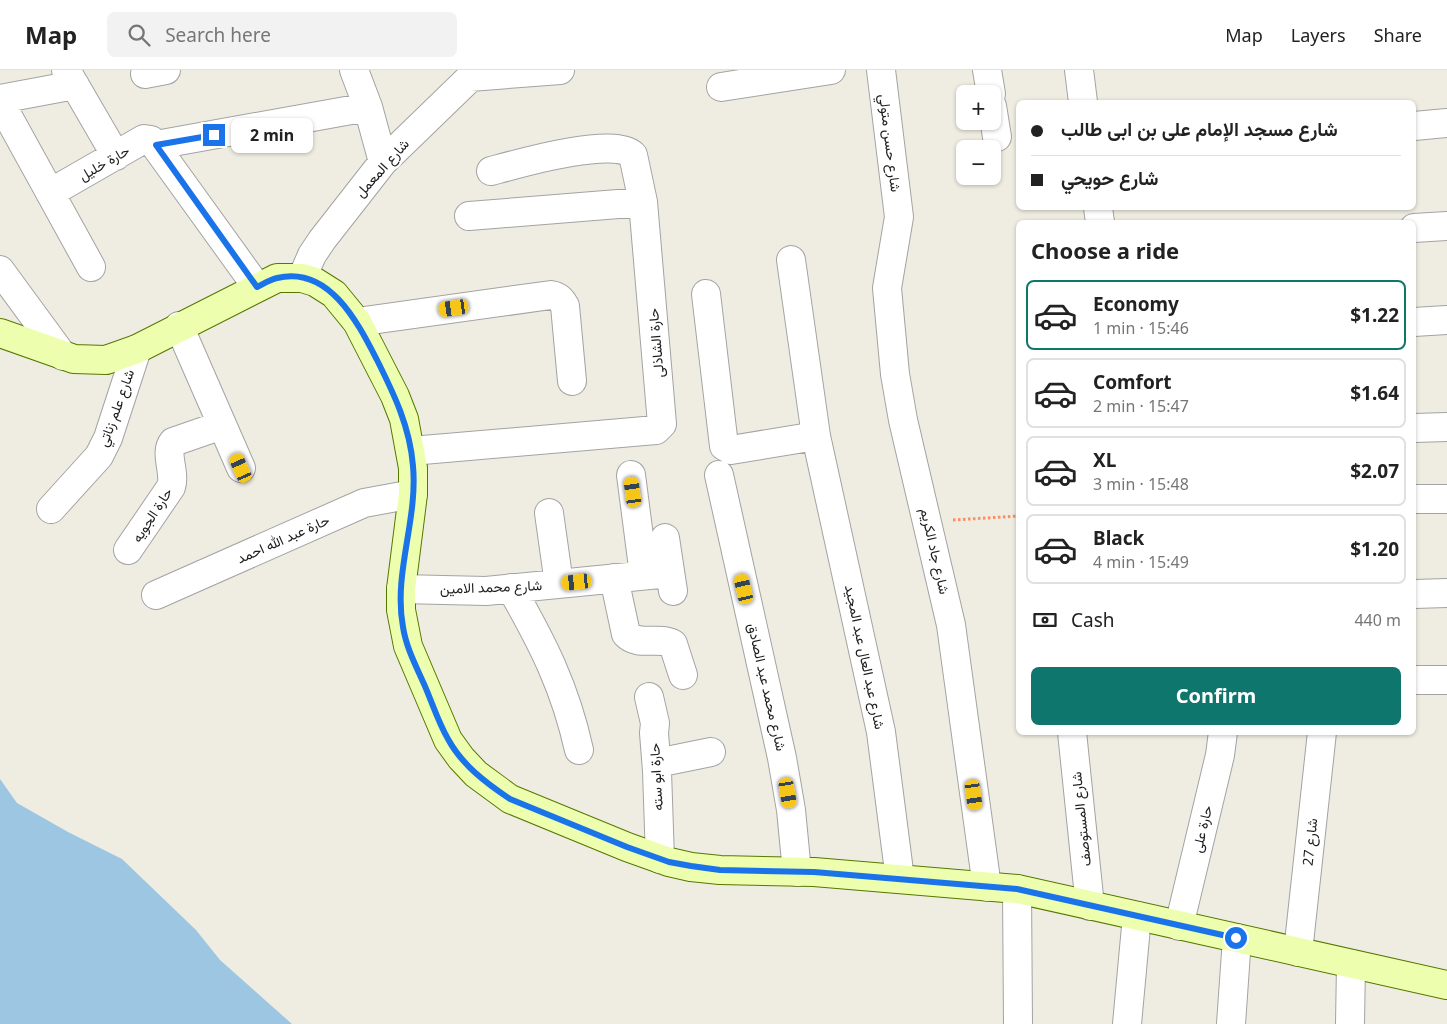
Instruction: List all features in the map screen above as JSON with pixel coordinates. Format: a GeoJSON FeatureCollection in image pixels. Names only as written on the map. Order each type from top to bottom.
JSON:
{"type":"FeatureCollection","features":[{"type":"Feature","properties":{"kind":"street"},"geometry":{"type":"LineString","coordinates":[[354,70],[368,107],[384,162]]}},
{"type":"Feature","properties":{"kind":"street"},"geometry":{"type":"LineString","coordinates":[[474,74],[560,70]]}},
{"type":"Feature","properties":{"kind":"street"},"geometry":{"type":"LineString","coordinates":[[721,87],[748,76],[831,70]]}},
{"type":"Feature","properties":{"kind":"street","name":"شارع حسن متولي"},"geometry":{"type":"LineString","coordinates":[[881,70],[899,217]]}},
{"type":"Feature","properties":{"kind":"street"},"geometry":{"type":"LineString","coordinates":[[988,70],[990,85]]}},
{"type":"Feature","properties":{"kind":"street"},"geometry":{"type":"LineString","coordinates":[[1079,70],[1083,100]]}},
{"type":"Feature","properties":{"kind":"street","name":"شارع المعمل"},"geometry":{"type":"LineString","coordinates":[[302,278],[312,255],[322,240],[384,162],[474,74]]}},
{"type":"Feature","properties":{"kind":"street"},"geometry":{"type":"LineString","coordinates":[[91,267],[50,193],[8,138],[0,100],[71,78],[116,156]]}},
{"type":"Feature","properties":{"kind":"street"},"geometry":{"type":"LineString","coordinates":[[257,287],[156,145],[368,107]]}},
{"type":"Feature","properties":{"kind":"street"},"geometry":{"type":"LineString","coordinates":[[1416,126],[1447,123]]}},
{"type":"Feature","properties":{"kind":"street"},"geometry":{"type":"LineString","coordinates":[[996,130],[997,137]]}},
{"type":"Feature","properties":{"kind":"street","name":"حارة خليل"},"geometry":{"type":"LineString","coordinates":[[50,193],[144,139],[151,140],[156,145]]}},
{"type":"Feature","properties":{"kind":"street","name":"حارة الشاذلى"},"geometry":{"type":"LineString","coordinates":[[411,451],[652,430],[659,428],[662,419],[643,202],[633,155],[623,149],[569,152],[491,171]]}},
{"type":"Feature","properties":{"kind":"street"},"geometry":{"type":"LineString","coordinates":[[468,216],[643,202]]}},
{"type":"Feature","properties":{"kind":"street","name":"شارع جاد الكريم"},"geometry":{"type":"LineString","coordinates":[[899,217],[887,288],[895,374],[903,420],[951,625],[986,887]]}},
{"type":"Feature","properties":{"kind":"street"},"geometry":{"type":"LineString","coordinates":[[1416,228],[1447,226]]}},
{"type":"Feature","properties":{"kind":"street","name":"شارع عبد العال عبد المجيد"},"geometry":{"type":"LineString","coordinates":[[790,260],[816,436],[881,732],[900,879]]}},
{"type":"Feature","properties":{"kind":"street"},"geometry":{"type":"LineString","coordinates":[[0,270],[63,356]]}},
{"type":"Feature","properties":{"kind":"street"},"geometry":{"type":"LineString","coordinates":[[0,333],[63,356],[90,361],[106,360],[137,349],[179,326],[277,278],[302,278],[314,282],[334,294],[357,322],[395,396],[404,419],[411,451],[413,494],[401,589],[401,610],[408,646],[448,740],[476,774],[510,799],[660,859],[691,866],[720,870],[797,872],[1017,889],[1447,985]]}},
{"type":"Feature","properties":{"kind":"street"},"geometry":{"type":"LineString","coordinates":[[706,294],[724,446],[731,450],[816,436]]}},
{"type":"Feature","properties":{"kind":"street"},"geometry":{"type":"LineString","coordinates":[[357,322],[550,295],[555,296],[560,298],[565,306],[572,380]]}},
{"type":"Feature","properties":{"kind":"street"},"geometry":{"type":"LineString","coordinates":[[1416,322],[1447,320]]}},
{"type":"Feature","properties":{"kind":"street"},"geometry":{"type":"LineString","coordinates":[[179,326],[241,468]]}},
{"type":"Feature","properties":{"kind":"street","name":"شارع علم زناتي"},"geometry":{"type":"LineString","coordinates":[[51,509],[99,456],[108,438],[137,349]]}},
{"type":"Feature","properties":{"kind":"street","name":"حارة الجويه"},"geometry":{"type":"LineString","coordinates":[[128,550],[171,487],[174,478],[170,451],[173,442],[222,425]]}},
{"type":"Feature","properties":{"kind":"street"},"geometry":{"type":"LineString","coordinates":[[1416,428],[1447,426]]}},
{"type":"Feature","properties":{"kind":"street"},"geometry":{"type":"LineString","coordinates":[[631,475],[662,580]]}},
{"type":"Feature","properties":{"kind":"street","name":"شارع محمد عبد الصادق"},"geometry":{"type":"LineString","coordinates":[[719,475],[782,758],[792,810],[797,872]]}},
{"type":"Feature","properties":{"kind":"street","name":"حارة عبد الله احمد"},"geometry":{"type":"LineString","coordinates":[[156,596],[364,503],[413,494]]}},
{"type":"Feature","properties":{"kind":"street"},"geometry":{"type":"LineString","coordinates":[[1416,499],[1447,499]]}},
{"type":"Feature","properties":{"kind":"street"},"geometry":{"type":"LineString","coordinates":[[549,513],[558,584]]}},
{"type":"Feature","properties":{"kind":"street"},"geometry":{"type":"LineString","coordinates":[[662,580],[665,538]]}},
{"type":"Feature","properties":{"kind":"street"},"geometry":{"type":"LineString","coordinates":[[614,578],[626,634],[638,640],[668,641],[673,644],[683,675]]}},
{"type":"Feature","properties":{"kind":"street","name":"شارع محمد الامين"},"geometry":{"type":"LineString","coordinates":[[401,589],[486,590],[614,578],[662,580]]}},
{"type":"Feature","properties":{"kind":"street"},"geometry":{"type":"LineString","coordinates":[[511,588],[560,682],[571,715],[579,750]]}},
{"type":"Feature","properties":{"kind":"street"},"geometry":{"type":"LineString","coordinates":[[1416,594],[1447,593]]}},
{"type":"Feature","properties":{"kind":"street"},"geometry":{"type":"LineString","coordinates":[[1416,680],[1447,680]]}},
{"type":"Feature","properties":{"kind":"street","name":"حارة ابو سته"},"geometry":{"type":"LineString","coordinates":[[649,697],[654,716],[660,859]]}},
{"type":"Feature","properties":{"kind":"street","name":"شارع المستوصف"},"geometry":{"type":"LineString","coordinates":[[1072,735],[1090,906]]}},
{"type":"Feature","properties":{"kind":"street","name":"حارة على"},"geometry":{"type":"LineString","coordinates":[[1179,926],[1220,755],[1222,735]]}},
{"type":"Feature","properties":{"kind":"street","name":"شارع 27"},"geometry":{"type":"LineString","coordinates":[[1298,952],[1322,735]]}},
{"type":"Feature","properties":{"kind":"street"},"geometry":{"type":"LineString","coordinates":[[657,763],[711,752]]}},
{"type":"Feature","properties":{"kind":"street"},"geometry":{"type":"LineString","coordinates":[[1017,889],[1018,1024]]}},
{"type":"Feature","properties":{"kind":"street"},"geometry":{"type":"LineString","coordinates":[[1127,1024],[1137,916]]}},
{"type":"Feature","properties":{"kind":"street"},"geometry":{"type":"LineString","coordinates":[[1231,1024],[1236,938]]}},
{"type":"Feature","properties":{"kind":"street"},"geometry":{"type":"LineString","coordinates":[[1350,1024],[1351,964]]}},
{"type":"Feature","properties":{"kind":"path"},"geometry":{"type":"LineString","coordinates":[[927,521],[1016,516]]}},
{"type":"Feature","properties":{"kind":"water"},"geometry":{"type":"Polygon","coordinates":[[[0,779],[17,803],[68,832],[122,859],[196,930],[220,960],[292,1024],[0,1024],[0,779]]]}},
{"type":"Feature","properties":{"kind":"route"},"geometry":{"type":"LineString","coordinates":[[214,135],[156,145],[257,287],[277,278],[302,278],[324,287],[342,302],[357,322],[395,396],[404,419],[413,468],[413,494],[401,589],[403,628],[408,646],[448,740],[461,758],[492,788],[510,799],[627,847],[669,862],[720,870],[814,872],[1017,889],[1236,938]]}}]}
